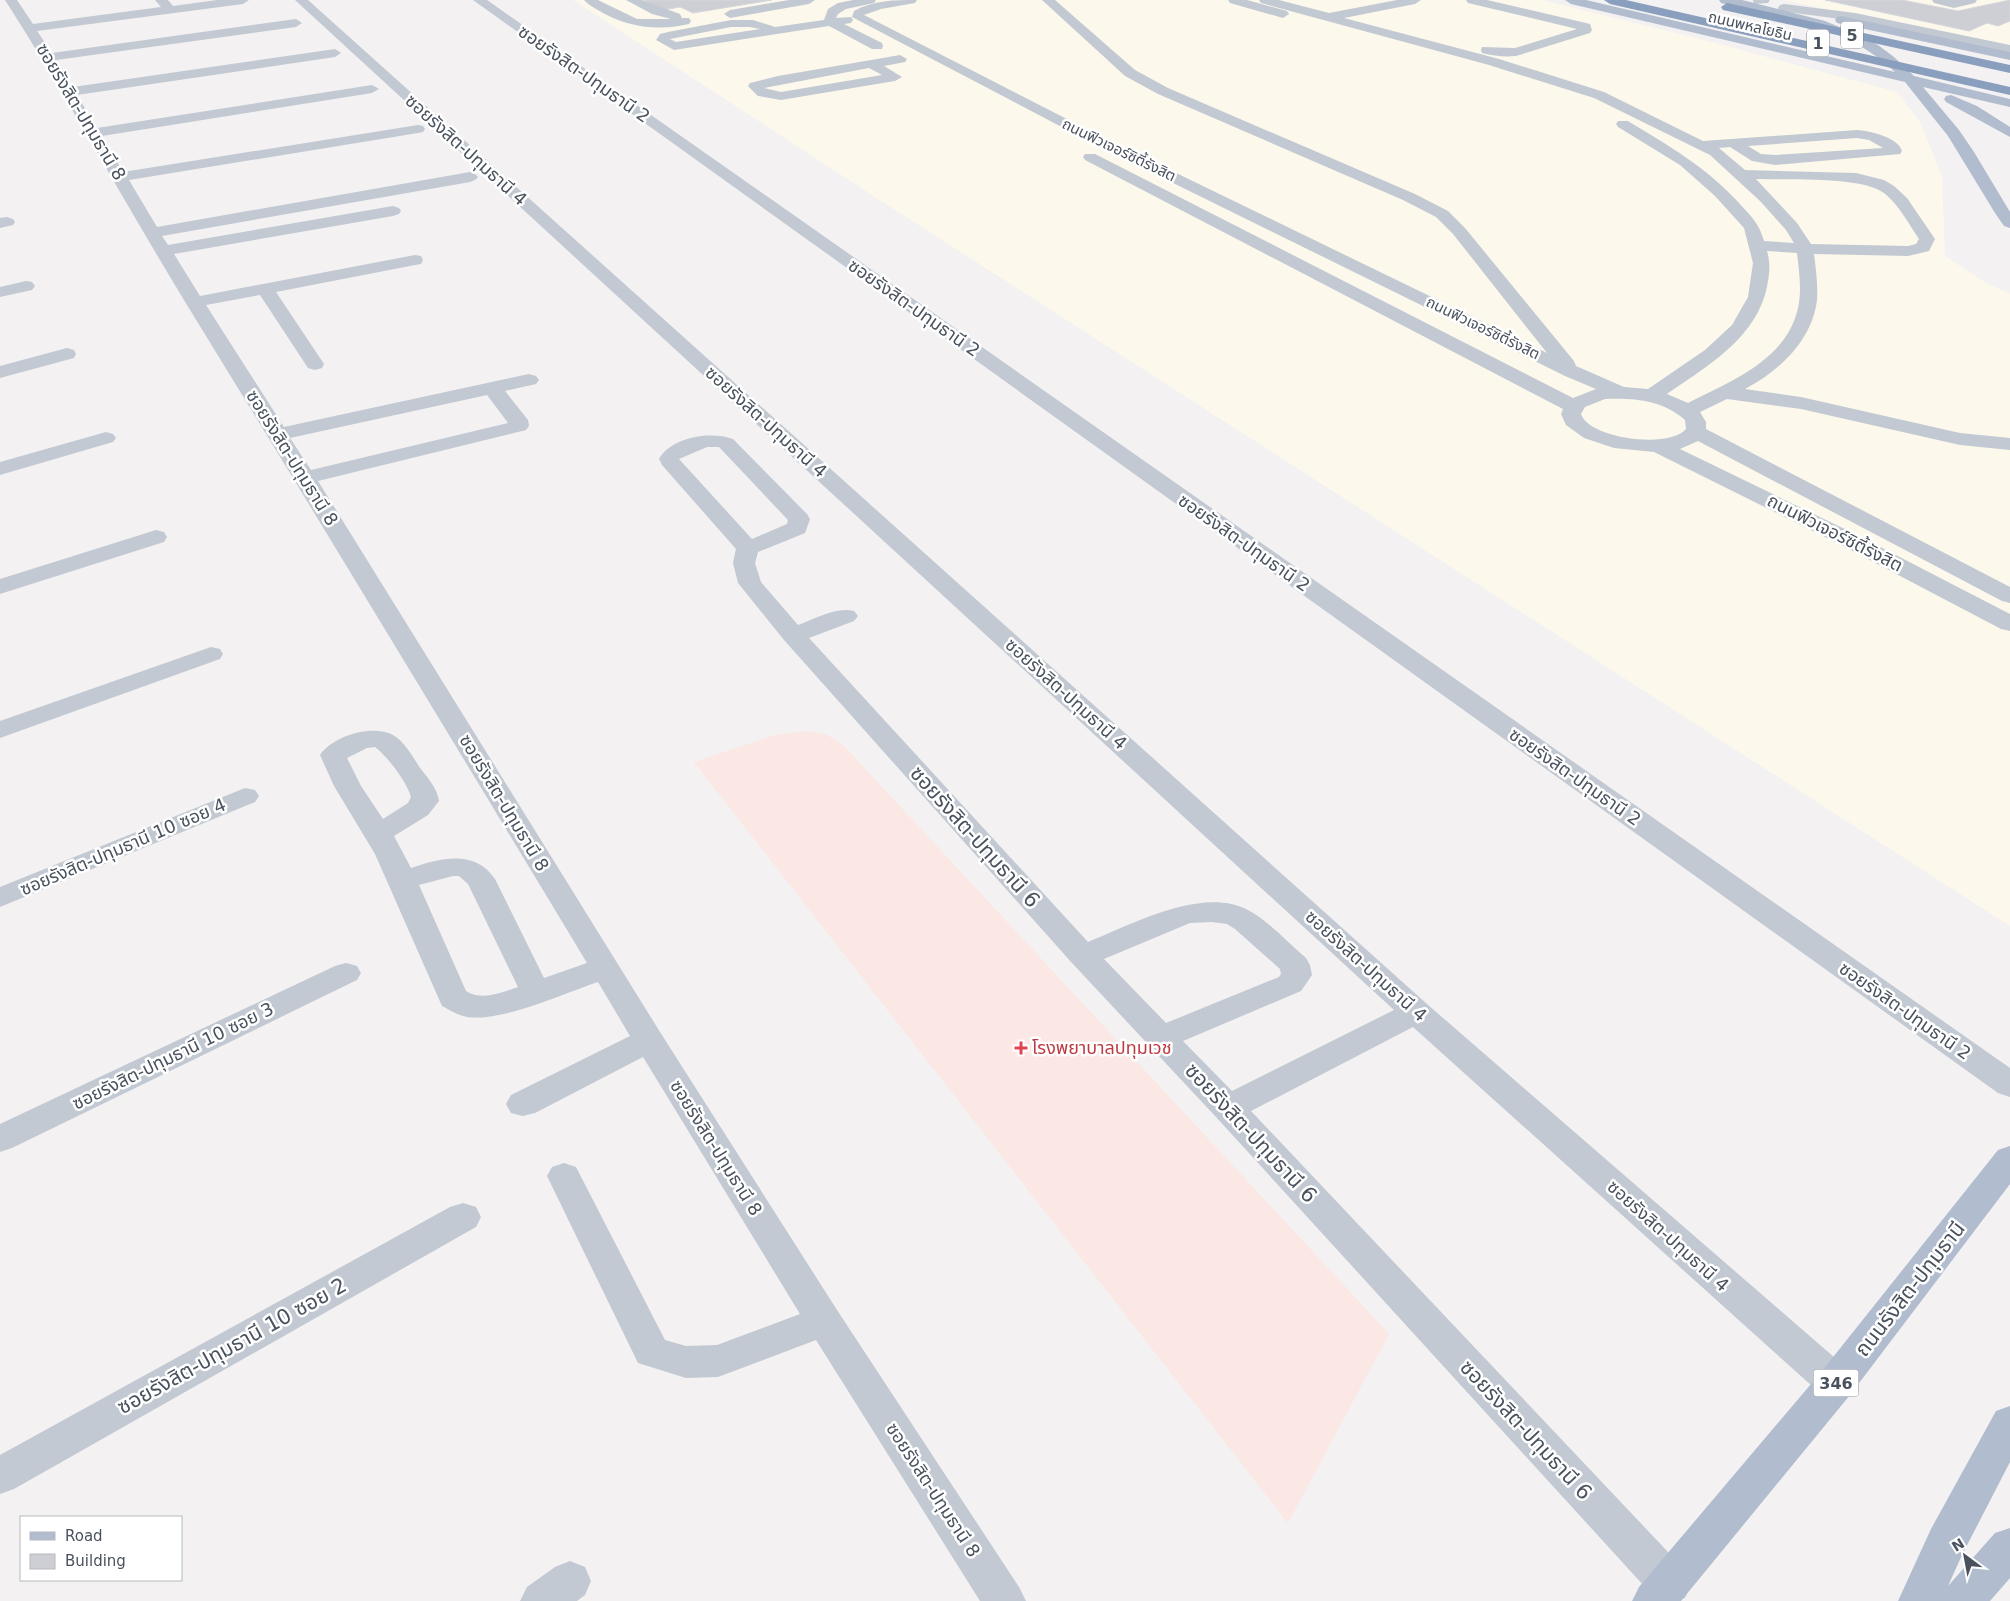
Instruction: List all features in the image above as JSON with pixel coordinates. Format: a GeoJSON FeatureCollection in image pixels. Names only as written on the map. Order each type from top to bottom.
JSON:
{"type":"FeatureCollection","features":[{"type":"Feature","properties":{"kind":"highway"},"geometry":{"type":"LineString","coordinates":[[1610,0],[2010,91]]}},
{"type":"Feature","properties":{"kind":"highway","name":"ถนนพหลโยธิน"},"geometry":{"type":"LineString","coordinates":[[1626,0],[2010,83]]}},
{"type":"Feature","properties":{"kind":"highway","name":"5"},"geometry":{"type":"LineString","coordinates":[[1645,0],[2010,83]]}},
{"type":"Feature","properties":{"kind":"highway","name":"ถนนพหลโยธิน"},"geometry":{"type":"LineString","coordinates":[[1718,2],[2010,68]]}},
{"type":"Feature","properties":{"kind":"highway","name":"5"},"geometry":{"type":"LineString","coordinates":[[1718,2],[2010,68]]}},
{"type":"Feature","properties":{"kind":"highway"},"geometry":{"type":"LineString","coordinates":[[1861,34],[2010,56]]}},
{"type":"Feature","properties":{"kind":"main road","name":"ถนนพหลโยธิน"},"geometry":{"type":"LineString","coordinates":[[1571,0],[2010,103]]}},
{"type":"Feature","properties":{"kind":"main road","name":"ถนนพหลโยธิน"},"geometry":{"type":"LineString","coordinates":[[1760,1],[1784,8],[2010,56]]}},
{"type":"Feature","properties":{"kind":"main road"},"geometry":{"type":"LineString","coordinates":[[1718,2],[1782,13],[1838,30],[1874,48],[1890,60],[1928,102],[1959,141],[1998,208],[2010,223]]}},
{"type":"Feature","properties":{"kind":"main road"},"geometry":{"type":"LineString","coordinates":[[1892,76],[1972,109],[2010,134]]}},
{"type":"Feature","properties":{"kind":"main road","name":"ถนนรังสิต-ปทุมธานี"},"geometry":{"type":"LineString","coordinates":[[1662,1593],[1836,1383],[2010,1159]]}},
{"type":"Feature","properties":{"kind":"main road"},"geometry":{"type":"LineString","coordinates":[[1920,1601],[1946,1543],[2010,1423]]}},
{"type":"Feature","properties":{"kind":"main road"},"geometry":{"type":"LineString","coordinates":[[1963,1601],[2010,1547]]}},
{"type":"Feature","properties":{"kind":"street","name":"ซอยรังสิต-ปทุมธานี 8"},"geometry":{"type":"LineString","coordinates":[[11,0],[94,133],[157,242],[305,478],[649,1040],[824,1321],[1004,1601]]}},
{"type":"Feature","properties":{"kind":"street"},"geometry":{"type":"LineString","coordinates":[[161,0],[170,10]]}},
{"type":"Feature","properties":{"kind":"street"},"geometry":{"type":"LineString","coordinates":[[28,26],[243,0]]}},
{"type":"Feature","properties":{"kind":"street","name":"ซอยรังสิต-ปทุมธานี 2"},"geometry":{"type":"LineString","coordinates":[[479,0],[2010,1085]]}},
{"type":"Feature","properties":{"kind":"street"},"geometry":{"type":"LineString","coordinates":[[590,0],[621,19],[649,25],[690,21],[810,0]]}},
{"type":"Feature","properties":{"kind":"street"},"geometry":{"type":"LineString","coordinates":[[632,0],[656,11],[690,21]]}},
{"type":"Feature","properties":{"kind":"street"},"geometry":{"type":"LineString","coordinates":[[870,0],[842,6],[832,12],[830,19],[832,23],[917,67]]}},
{"type":"Feature","properties":{"kind":"street"},"geometry":{"type":"LineString","coordinates":[[773,31],[760,25],[744,23],[677,33],[664,37],[662,40],[674,46],[859,19],[858,14],[865,10],[911,0]]}},
{"type":"Feature","properties":{"kind":"street","name":"ถนนฟิวเจอร์ซิตี้รังสิต"},"geometry":{"type":"LineString","coordinates":[[1048,0],[1130,72],[1163,91],[1409,197],[1442,214],[1459,231],[1572,372]]}},
{"type":"Feature","properties":{"kind":"street"},"geometry":{"type":"LineString","coordinates":[[1234,0],[1476,68],[1562,96],[1592,109]]}},
{"type":"Feature","properties":{"kind":"street"},"geometry":{"type":"LineString","coordinates":[[1265,0],[1494,62],[1599,94],[1702,145],[1726,160],[1791,226],[1805,249],[1808,299],[1804,318],[1792,340],[1776,359],[1760,372],[1687,411]]}},
{"type":"Feature","properties":{"kind":"street"},"geometry":{"type":"LineString","coordinates":[[1327,18],[1415,0]]}},
{"type":"Feature","properties":{"kind":"street"},"geometry":{"type":"LineString","coordinates":[[1383,32],[1406,30],[1424,32],[1504,53],[1516,52],[1586,30],[1586,27],[1578,24],[1472,0]]}},
{"type":"Feature","properties":{"kind":"street"},"geometry":{"type":"LineString","coordinates":[[1760,1],[1805,0]]}},
{"type":"Feature","properties":{"kind":"street"},"geometry":{"type":"LineString","coordinates":[[1938,0],[1954,4],[1971,0]]}},
{"type":"Feature","properties":{"kind":"street"},"geometry":{"type":"LineString","coordinates":[[28,26],[123,11],[118,5]]}},
{"type":"Feature","properties":{"kind":"street"},"geometry":{"type":"LineString","coordinates":[[1784,8],[1903,21],[1963,34],[2010,49]]}},
{"type":"Feature","properties":{"kind":"street"},"geometry":{"type":"LineString","coordinates":[[48,57],[298,11]]}},
{"type":"Feature","properties":{"kind":"street","name":"ซอยรังสิต-ปทุมธานี 4"},"geometry":{"type":"LineString","coordinates":[[298,11],[1416,1012],[1836,1383]]}},
{"type":"Feature","properties":{"kind":"street","name":"ถนนฟิวเจอร์ซิตี้รังสิต"},"geometry":{"type":"LineString","coordinates":[[859,19],[1099,141],[1572,372]]}},
{"type":"Feature","properties":{"kind":"street"},"geometry":{"type":"LineString","coordinates":[[68,92],[335,54]]}},
{"type":"Feature","properties":{"kind":"street"},"geometry":{"type":"LineString","coordinates":[[871,64],[895,77],[781,96],[768,95],[758,91],[755,86],[778,80],[900,59]]}},
{"type":"Feature","properties":{"kind":"street"},"geometry":{"type":"LineString","coordinates":[[1476,68],[1494,62]]}},
{"type":"Feature","properties":{"kind":"street"},"geometry":{"type":"LineString","coordinates":[[94,133],[372,89]]}},
{"type":"Feature","properties":{"kind":"street"},"geometry":{"type":"LineString","coordinates":[[1608,117],[1641,134],[1685,162],[1721,193],[1752,227],[1762,263],[1757,297],[1740,328],[1712,354],[1651,396]]}},
{"type":"Feature","properties":{"kind":"street"},"geometry":{"type":"LineString","coordinates":[[120,177],[418,129]]}},
{"type":"Feature","properties":{"kind":"street"},"geometry":{"type":"LineString","coordinates":[[1702,145],[1864,134],[1873,136],[1895,149],[1890,152],[1775,160],[1757,158],[1726,160]]}},
{"type":"Feature","properties":{"kind":"street","name":"ถนนฟิวเจอร์ซิตี้รังสิต"},"geometry":{"type":"LineString","coordinates":[[1099,141],[1079,148],[1573,406],[1571,413],[1573,420],[1591,434],[1622,443],[1658,446],[1675,443],[1688,438],[1696,432],[2010,596]]}},
{"type":"Feature","properties":{"kind":"street"},"geometry":{"type":"LineString","coordinates":[[1733,143],[1757,158]]}},
{"type":"Feature","properties":{"kind":"street"},"geometry":{"type":"LineString","coordinates":[[1740,174],[1856,178],[1873,182],[1884,186],[1894,194],[1927,239],[1923,247],[1908,251],[1805,249],[1757,245]]}},
{"type":"Feature","properties":{"kind":"street"},"geometry":{"type":"LineString","coordinates":[[157,242],[470,177]]}},
{"type":"Feature","properties":{"kind":"street"},"geometry":{"type":"LineString","coordinates":[[157,242],[393,211]]}},
{"type":"Feature","properties":{"kind":"street"},"geometry":{"type":"LineString","coordinates":[[194,302],[415,260]]}},
{"type":"Feature","properties":{"kind":"street"},"geometry":{"type":"LineString","coordinates":[[0,292],[26,286]]}},
{"type":"Feature","properties":{"kind":"street"},"geometry":{"type":"LineString","coordinates":[[265,289],[315,364]]}},
{"type":"Feature","properties":{"kind":"street"},"geometry":{"type":"LineString","coordinates":[[0,372],[67,354]]}},
{"type":"Feature","properties":{"kind":"street"},"geometry":{"type":"LineString","coordinates":[[1572,372],[1621,393]]}},
{"type":"Feature","properties":{"kind":"street"},"geometry":{"type":"LineString","coordinates":[[277,435],[529,380]]}},
{"type":"Feature","properties":{"kind":"street"},"geometry":{"type":"LineString","coordinates":[[305,478],[519,426],[518,420],[492,388]]}},
{"type":"Feature","properties":{"kind":"street"},"geometry":{"type":"LineString","coordinates":[[1722,392],[1801,403],[1960,439],[2010,444]]}},
{"type":"Feature","properties":{"kind":"street"},"geometry":{"type":"LineString","coordinates":[[1573,406],[1580,400],[1591,396],[1621,393],[1651,396],[1687,411],[1694,418],[1697,425],[1696,432]]}},
{"type":"Feature","properties":{"kind":"street"},"geometry":{"type":"LineString","coordinates":[[0,469],[106,438]]}},
{"type":"Feature","properties":{"kind":"street"},"geometry":{"type":"LineString","coordinates":[[721,440],[799,520],[797,528],[748,548],[672,465],[669,459],[672,454],[709,441],[721,440]]}},
{"type":"Feature","properties":{"kind":"street","name":"ถนนฟิวเจอร์ซิตี้รังสิต"},"geometry":{"type":"LineString","coordinates":[[1658,446],[1842,536],[2010,624]]}},
{"type":"Feature","properties":{"kind":"street"},"geometry":{"type":"LineString","coordinates":[[0,587],[156,537]]}},
{"type":"Feature","properties":{"kind":"street","name":"ซอยรังสิต-ปทุมธานี 6"},"geometry":{"type":"LineString","coordinates":[[748,548],[744,563],[750,583],[793,635],[1083,956],[1228,1108],[1662,1593]]}},
{"type":"Feature","properties":{"kind":"street"},"geometry":{"type":"LineString","coordinates":[[793,635],[846,616]]}},
{"type":"Feature","properties":{"kind":"street"},"geometry":{"type":"LineString","coordinates":[[0,730],[211,654]]}},
{"type":"Feature","properties":{"kind":"street","name":"ซอยรังสิต-ปทุมธานี 10 ซอย 4"},"geometry":{"type":"LineString","coordinates":[[0,898],[245,796]]}},
{"type":"Feature","properties":{"kind":"street"},"geometry":{"type":"LineString","coordinates":[[378,834],[403,880],[453,998],[467,1006],[496,1006],[605,968]]}},
{"type":"Feature","properties":{"kind":"street"},"geometry":{"type":"LineString","coordinates":[[403,880],[437,869],[467,868],[480,879],[536,992]]}},
{"type":"Feature","properties":{"kind":"street"},"geometry":{"type":"LineString","coordinates":[[1083,956],[1186,914],[1212,912],[1234,915],[1246,922],[1295,965],[1297,975],[1290,984],[1162,1038]]}},
{"type":"Feature","properties":{"kind":"street","name":"ซอยรังสิต-ปทุมธานี 10 ซอย 3"},"geometry":{"type":"LineString","coordinates":[[0,1139],[346,973]]}},
{"type":"Feature","properties":{"kind":"street"},"geometry":{"type":"LineString","coordinates":[[1228,1108],[1416,1012]]}},
{"type":"Feature","properties":{"kind":"street"},"geometry":{"type":"LineString","coordinates":[[523,1104],[649,1040]]}},
{"type":"Feature","properties":{"kind":"street"},"geometry":{"type":"LineString","coordinates":[[564,1176],[652,1352],[686,1362],[718,1361],[824,1321]]}},
{"type":"Feature","properties":{"kind":"street","name":"ซอยรังสิต-ปทุมธานี 10 ซอย 2"},"geometry":{"type":"LineString","coordinates":[[0,1476],[464,1216]]}},
{"type":"Feature","properties":{"kind":"shaded area"},"geometry":{"type":"Polygon","coordinates":[[[573,0],[1542,0],[1704,40],[1897,92],[1920,122],[1942,176],[1945,256],[1986,283],[2010,294],[2010,926],[875,197],[573,0]]]}},
{"type":"Feature","properties":{"kind":"shaded area"},"geometry":{"type":"Polygon","coordinates":[[[1783,0],[2010,0],[2010,47],[1967,38],[1783,0]]]}},
{"type":"Feature","properties":{"kind":"shaded area","name":"โรงพยาบาลปทุมเวช"},"geometry":{"type":"Polygon","coordinates":[[[808,731],[827,735],[844,746],[1389,1334],[1288,1523],[694,762],[775,735],[808,731]]]}},
{"type":"Feature","properties":{"kind":"building"},"geometry":{"type":"Polygon","coordinates":[[[644,0],[772,0],[693,13],[680,7],[663,10],[644,0]]]}},
{"type":"Feature","properties":{"kind":"building"},"geometry":{"type":"Polygon","coordinates":[[[1825,0],[1902,0],[1958,11],[2010,0],[2010,21],[1998,26],[1987,23],[1969,31],[1825,0]]]}},
{"type":"Feature","properties":{"kind":"place","name":"โรงพยาบาลปทุมเวช"},"geometry":{"type":"Point","coordinates":[1021,1048]}}]}
